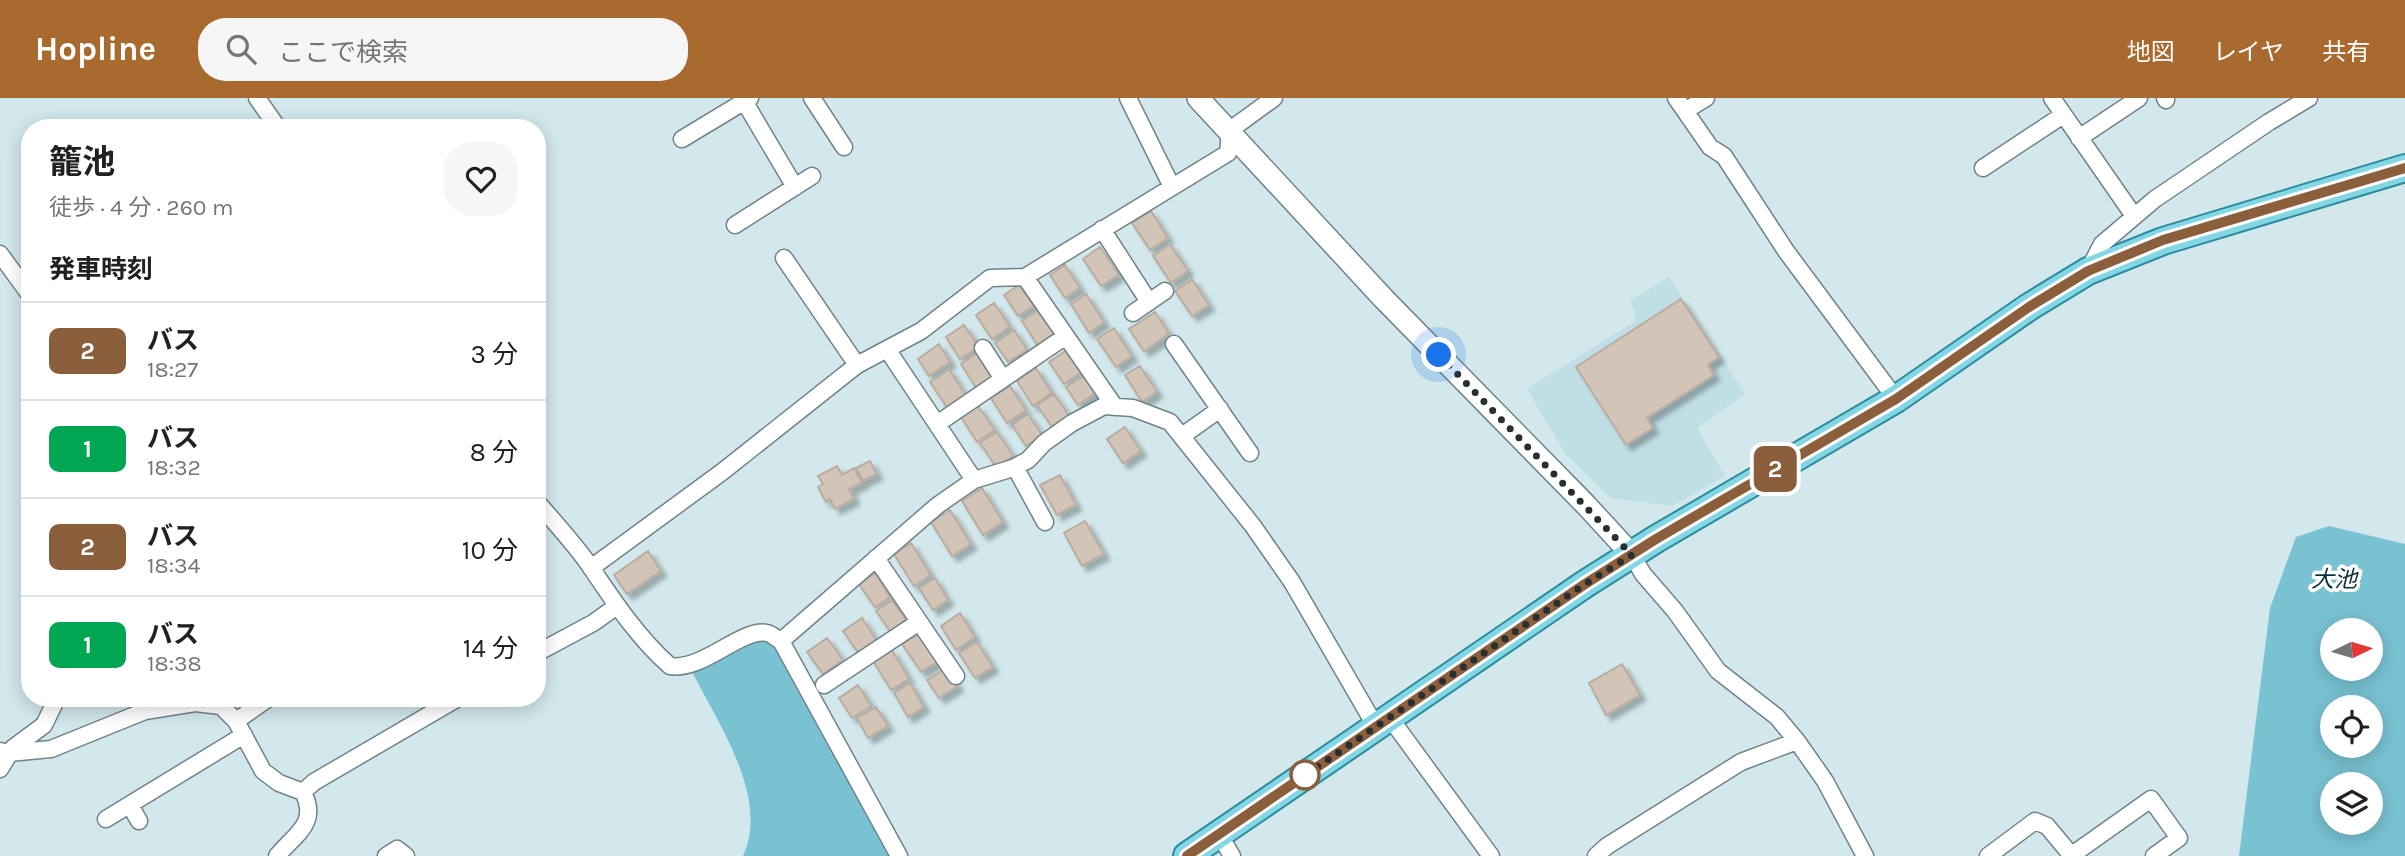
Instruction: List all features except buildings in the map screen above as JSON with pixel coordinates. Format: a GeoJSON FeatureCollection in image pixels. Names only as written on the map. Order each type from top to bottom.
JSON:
{"type":"FeatureCollection","features":[{"type":"Feature","properties":{"kind":"main road"},"geometry":{"type":"LineString","coordinates":[[1187,856],[1226,845],[1383,722],[1585,584],[1896,399],[2029,307],[2088,271],[2163,240],[2405,168]]}},
{"type":"Feature","properties":{"kind":"street"},"geometry":{"type":"LineString","coordinates":[[257,98],[272,119]]}},
{"type":"Feature","properties":{"kind":"street"},"geometry":{"type":"LineString","coordinates":[[812,98],[844,147]]}},
{"type":"Feature","properties":{"kind":"street"},"geometry":{"type":"LineString","coordinates":[[1128,98],[1172,187]]}},
{"type":"Feature","properties":{"kind":"street"},"geometry":{"type":"LineString","coordinates":[[1198,98],[1384,299],[1632,555],[1643,574],[1675,611],[1718,671],[1777,717],[1825,781],[1865,856]]}},
{"type":"Feature","properties":{"kind":"street"},"geometry":{"type":"LineString","coordinates":[[591,568],[722,472],[857,365],[921,331],[990,278],[1025,276],[1228,153],[1230,130],[1274,98]]}},
{"type":"Feature","properties":{"kind":"street"},"geometry":{"type":"LineString","coordinates":[[1706,98],[1680,105],[1710,147],[1724,156],[1786,251],[1896,399]]}},
{"type":"Feature","properties":{"kind":"street"},"geometry":{"type":"LineString","coordinates":[[2052,98],[2134,216]]}},
{"type":"Feature","properties":{"kind":"street"},"geometry":{"type":"LineString","coordinates":[[2079,138],[2138,98]]}},
{"type":"Feature","properties":{"kind":"street"},"geometry":{"type":"LineString","coordinates":[[2088,271],[2102,244],[2171,187],[2309,98]]}},
{"type":"Feature","properties":{"kind":"street"},"geometry":{"type":"LineString","coordinates":[[682,139],[747,99],[795,187]]}},
{"type":"Feature","properties":{"kind":"street"},"geometry":{"type":"LineString","coordinates":[[1983,168],[2063,115]]}},
{"type":"Feature","properties":{"kind":"street"},"geometry":{"type":"LineString","coordinates":[[736,225],[812,176]]}},
{"type":"Feature","properties":{"kind":"street"},"geometry":{"type":"LineString","coordinates":[[1102,229],[1149,302]]}},
{"type":"Feature","properties":{"kind":"street"},"geometry":{"type":"LineString","coordinates":[[0,254],[21,283]]}},
{"type":"Feature","properties":{"kind":"street"},"geometry":{"type":"LineString","coordinates":[[784,258],[828,308],[857,365]]}},
{"type":"Feature","properties":{"kind":"street"},"geometry":{"type":"LineString","coordinates":[[1025,276],[1115,407]]}},
{"type":"Feature","properties":{"kind":"street"},"geometry":{"type":"LineString","coordinates":[[1133,313],[1164,292]]}},
{"type":"Feature","properties":{"kind":"street"},"geometry":{"type":"LineString","coordinates":[[937,424],[1066,336]]}},
{"type":"Feature","properties":{"kind":"street"},"geometry":{"type":"LineString","coordinates":[[1174,344],[1250,453]]}},
{"type":"Feature","properties":{"kind":"street"},"geometry":{"type":"LineString","coordinates":[[983,348],[1003,379]]}},
{"type":"Feature","properties":{"kind":"street"},"geometry":{"type":"LineString","coordinates":[[887,349],[974,480]]}},
{"type":"Feature","properties":{"kind":"street"},"geometry":{"type":"LineString","coordinates":[[781,641],[939,505],[974,480],[1028,460],[1044,443],[1104,406],[1133,408],[1170,422],[1182,436],[1253,526],[1383,722],[1491,856]]}},
{"type":"Feature","properties":{"kind":"street"},"geometry":{"type":"LineString","coordinates":[[1182,436],[1220,409]]}},
{"type":"Feature","properties":{"kind":"street"},"geometry":{"type":"LineString","coordinates":[[1015,467],[1045,522]]}},
{"type":"Feature","properties":{"kind":"street"},"geometry":{"type":"LineString","coordinates":[[546,512],[564,532],[617,606],[670,666],[688,666],[755,634],[768,633],[781,641],[899,856]]}},
{"type":"Feature","properties":{"kind":"street"},"geometry":{"type":"LineString","coordinates":[[876,558],[956,676]]}},
{"type":"Feature","properties":{"kind":"street"},"geometry":{"type":"LineString","coordinates":[[546,648],[593,623],[617,606]]}},
{"type":"Feature","properties":{"kind":"street"},"geometry":{"type":"LineString","coordinates":[[824,685],[919,622]]}},
{"type":"Feature","properties":{"kind":"street"},"geometry":{"type":"LineString","coordinates":[[0,769],[5,752],[44,725],[53,707]]}},
{"type":"Feature","properties":{"kind":"street"},"geometry":{"type":"LineString","coordinates":[[5,752],[51,749],[127,717],[163,707]]}},
{"type":"Feature","properties":{"kind":"street"},"geometry":{"type":"LineString","coordinates":[[221,707],[240,728],[263,771],[279,783],[303,792],[309,803],[308,821],[277,856]]}},
{"type":"Feature","properties":{"kind":"street"},"geometry":{"type":"LineString","coordinates":[[106,819],[240,728],[260,707]]}},
{"type":"Feature","properties":{"kind":"street"},"geometry":{"type":"LineString","coordinates":[[303,792],[314,782],[443,707]]}},
{"type":"Feature","properties":{"kind":"street"},"geometry":{"type":"LineString","coordinates":[[1596,856],[1607,846],[1741,762],[1797,741]]}},
{"type":"Feature","properties":{"kind":"street"},"geometry":{"type":"LineString","coordinates":[[1989,856],[2035,821],[2047,825],[2072,855],[2151,799],[2179,838],[2154,856]]}},
{"type":"Feature","properties":{"kind":"street"},"geometry":{"type":"LineString","coordinates":[[130,805],[139,821]]}},
{"type":"Feature","properties":{"kind":"street"},"geometry":{"type":"LineString","coordinates":[[386,856],[397,849],[405,856]]}},
{"type":"Feature","properties":{"kind":"shaded area"},"geometry":{"type":"Polygon","coordinates":[[[1669,277],[1745,394],[1697,428],[1725,476],[1672,506],[1611,498],[1565,453],[1527,389],[1637,320],[1630,301],[1669,277]]]}},
{"type":"Feature","properties":{"kind":"water","name":"大池"},"geometry":{"type":"Polygon","coordinates":[[[2329,526],[2405,544],[2405,856],[2239,856],[2270,608],[2296,537],[2329,526]]]}},
{"type":"Feature","properties":{"kind":"water"},"geometry":{"type":"Polygon","coordinates":[[[757,636],[770,639],[782,653],[890,856],[743,856],[750,834],[746,786],[727,737],[692,672],[693,667],[757,636]]]}},
{"type":"Feature","properties":{"kind":"bus line","name":"2"},"geometry":{"type":"LineString","coordinates":[[1187,856],[1585,584],[1761,477],[1857,424],[2029,307],[2088,271],[2163,240],[2405,168]]}},
{"type":"Feature","properties":{"kind":"route"},"geometry":{"type":"LineString","coordinates":[[1305,775],[1301,778],[1585,584],[1632,555],[1439,355]]}}]}
